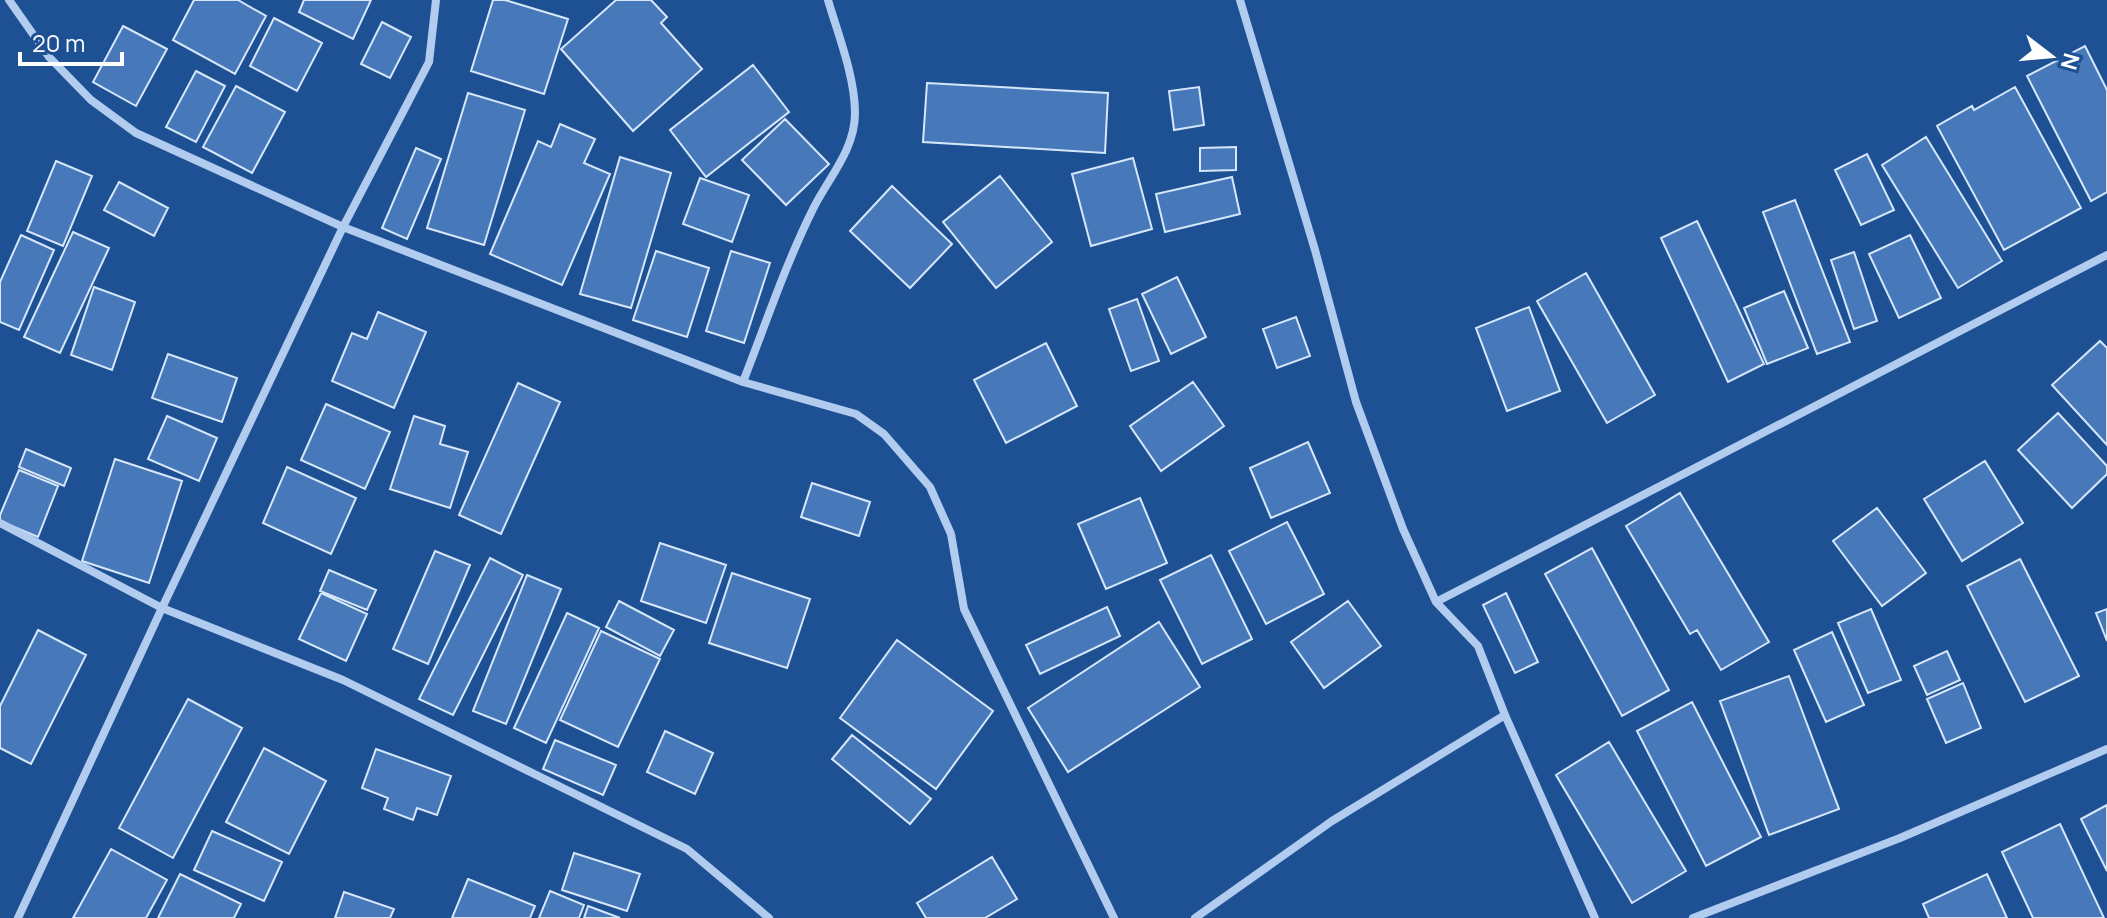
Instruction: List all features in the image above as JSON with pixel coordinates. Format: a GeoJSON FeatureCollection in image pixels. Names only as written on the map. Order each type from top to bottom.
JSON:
{"type":"FeatureCollection","features":[{"type":"Feature","properties":{"kind":"street"},"geometry":{"type":"LineString","coordinates":[[9,0],[49,57],[91,100],[136,133],[343,227],[743,382],[856,414],[884,434],[930,487],[951,534],[964,609],[1114,918]]}},
{"type":"Feature","properties":{"kind":"street"},"geometry":{"type":"LineString","coordinates":[[18,918],[343,227],[429,62],[436,0]]}},
{"type":"Feature","properties":{"kind":"street"},"geometry":{"type":"LineString","coordinates":[[743,382],[815,205],[843,159],[853,135],[855,111],[846,62],[828,0]]}},
{"type":"Feature","properties":{"kind":"street"},"geometry":{"type":"LineString","coordinates":[[1240,0],[1315,250],[1356,402],[1403,529],[1436,602],[1478,646],[1505,715],[1595,918]]}},
{"type":"Feature","properties":{"kind":"street"},"geometry":{"type":"LineString","coordinates":[[1436,602],[2107,255]]}},
{"type":"Feature","properties":{"kind":"street"},"geometry":{"type":"LineString","coordinates":[[0,523],[162,608],[343,680],[687,849],[769,918]]}},
{"type":"Feature","properties":{"kind":"street"},"geometry":{"type":"LineString","coordinates":[[1195,918],[1332,821],[1505,715]]}},
{"type":"Feature","properties":{"kind":"street"},"geometry":{"type":"LineString","coordinates":[[1693,918],[1900,838],[2107,749]]}},
{"type":"Feature","properties":{"kind":"building"},"geometry":{"type":"Polygon","coordinates":[[[194,0],[238,0],[266,16],[235,74],[173,40],[194,0]]]}},
{"type":"Feature","properties":{"kind":"building"},"geometry":{"type":"Polygon","coordinates":[[[304,0],[371,0],[353,39],[299,12],[304,0]]]}},
{"type":"Feature","properties":{"kind":"building"},"geometry":{"type":"Polygon","coordinates":[[[493,0],[505,0],[568,19],[544,94],[471,71],[493,0]]]}},
{"type":"Feature","properties":{"kind":"building"},"geometry":{"type":"Polygon","coordinates":[[[616,0],[651,0],[667,17],[661,23],[702,69],[633,131],[561,49],[616,0]]]}},
{"type":"Feature","properties":{"kind":"building"},"geometry":{"type":"Polygon","coordinates":[[[274,18],[322,43],[297,91],[250,66],[274,18]]]}},
{"type":"Feature","properties":{"kind":"building"},"geometry":{"type":"Polygon","coordinates":[[[382,22],[411,37],[390,78],[361,64],[382,22]]]}},
{"type":"Feature","properties":{"kind":"building"},"geometry":{"type":"Polygon","coordinates":[[[123,26],[167,49],[136,106],[93,82],[123,26]]]}},
{"type":"Feature","properties":{"kind":"building"},"geometry":{"type":"Polygon","coordinates":[[[2085,46],[2107,90],[2107,192],[2091,201],[2027,76],[2085,46]]]}},
{"type":"Feature","properties":{"kind":"building"},"geometry":{"type":"Polygon","coordinates":[[[753,65],[789,112],[706,177],[670,130],[753,65]]]}},
{"type":"Feature","properties":{"kind":"building"},"geometry":{"type":"Polygon","coordinates":[[[196,71],[225,86],[196,142],[166,127],[196,71]]]}},
{"type":"Feature","properties":{"kind":"building"},"geometry":{"type":"Polygon","coordinates":[[[927,83],[1108,93],[1105,153],[923,142],[927,83]]]}},
{"type":"Feature","properties":{"kind":"building"},"geometry":{"type":"Polygon","coordinates":[[[236,86],[285,112],[252,173],[203,147],[236,86]]]}},
{"type":"Feature","properties":{"kind":"building"},"geometry":{"type":"Polygon","coordinates":[[[1199,87],[1204,125],[1174,130],[1169,91],[1199,87]]]}},
{"type":"Feature","properties":{"kind":"building"},"geometry":{"type":"Polygon","coordinates":[[[2015,87],[2081,208],[2004,250],[1937,126],[2015,87]]]}},
{"type":"Feature","properties":{"kind":"building"},"geometry":{"type":"Polygon","coordinates":[[[468,93],[525,110],[484,245],[427,228],[468,93]]]}},
{"type":"Feature","properties":{"kind":"building"},"geometry":{"type":"Polygon","coordinates":[[[785,119],[829,164],[786,205],[742,160],[785,119]]]}},
{"type":"Feature","properties":{"kind":"building"},"geometry":{"type":"Polygon","coordinates":[[[560,124],[595,139],[584,163],[610,174],[562,285],[490,254],[538,141],[551,147],[560,124]]]}},
{"type":"Feature","properties":{"kind":"building"},"geometry":{"type":"Polygon","coordinates":[[[1926,137],[2002,261],[1958,288],[1882,165],[1926,137]]]}},
{"type":"Feature","properties":{"kind":"building"},"geometry":{"type":"Polygon","coordinates":[[[1236,147],[1236,170],[1200,171],[1200,148],[1236,147]]]}},
{"type":"Feature","properties":{"kind":"building"},"geometry":{"type":"Polygon","coordinates":[[[416,148],[441,159],[407,239],[382,228],[416,148]]]}},
{"type":"Feature","properties":{"kind":"building"},"geometry":{"type":"Polygon","coordinates":[[[1867,154],[1894,210],[1861,225],[1835,170],[1867,154]]]}},
{"type":"Feature","properties":{"kind":"building"},"geometry":{"type":"Polygon","coordinates":[[[620,157],[671,173],[631,308],[580,294],[620,157]]]}},
{"type":"Feature","properties":{"kind":"building"},"geometry":{"type":"Polygon","coordinates":[[[1133,158],[1152,229],[1091,246],[1072,174],[1133,158]]]}},
{"type":"Feature","properties":{"kind":"building"},"geometry":{"type":"Polygon","coordinates":[[[56,161],[92,176],[63,246],[27,231],[56,161]]]}},
{"type":"Feature","properties":{"kind":"building"},"geometry":{"type":"Polygon","coordinates":[[[1000,176],[1052,242],[996,288],[943,222],[1000,176]]]}},
{"type":"Feature","properties":{"kind":"building"},"geometry":{"type":"Polygon","coordinates":[[[1232,177],[1240,214],[1165,232],[1156,194],[1232,177]]]}},
{"type":"Feature","properties":{"kind":"building"},"geometry":{"type":"Polygon","coordinates":[[[700,178],[749,195],[732,242],[683,224],[700,178]]]}},
{"type":"Feature","properties":{"kind":"building"},"geometry":{"type":"Polygon","coordinates":[[[119,182],[168,208],[154,236],[104,210],[119,182]]]}},
{"type":"Feature","properties":{"kind":"building"},"geometry":{"type":"Polygon","coordinates":[[[892,186],[952,244],[910,288],[850,231],[892,186]]]}},
{"type":"Feature","properties":{"kind":"building"},"geometry":{"type":"Polygon","coordinates":[[[1795,200],[1850,342],[1817,354],[1763,212],[1795,200]]]}},
{"type":"Feature","properties":{"kind":"building"},"geometry":{"type":"Polygon","coordinates":[[[1697,221],[1764,364],[1728,382],[1661,238],[1697,221]]]}},
{"type":"Feature","properties":{"kind":"building"},"geometry":{"type":"Polygon","coordinates":[[[73,232],[109,248],[60,353],[24,337],[73,232]]]}},
{"type":"Feature","properties":{"kind":"building"},"geometry":{"type":"Polygon","coordinates":[[[21,235],[54,250],[19,330],[0,322],[0,282],[21,235]]]}},
{"type":"Feature","properties":{"kind":"building"},"geometry":{"type":"Polygon","coordinates":[[[1910,235],[1941,298],[1899,318],[1869,254],[1910,235]]]}},
{"type":"Feature","properties":{"kind":"building"},"geometry":{"type":"Polygon","coordinates":[[[656,251],[709,268],[687,337],[633,320],[656,251]]]}},
{"type":"Feature","properties":{"kind":"building"},"geometry":{"type":"Polygon","coordinates":[[[731,251],[770,263],[744,343],[706,331],[731,251]]]}},
{"type":"Feature","properties":{"kind":"building"},"geometry":{"type":"Polygon","coordinates":[[[1854,252],[1877,321],[1854,329],[1831,260],[1854,252]]]}},
{"type":"Feature","properties":{"kind":"building"},"geometry":{"type":"Polygon","coordinates":[[[1586,273],[1655,395],[1607,423],[1537,301],[1586,273]]]}},
{"type":"Feature","properties":{"kind":"building"},"geometry":{"type":"Polygon","coordinates":[[[1177,277],[1206,337],[1171,354],[1142,294],[1177,277]]]}},
{"type":"Feature","properties":{"kind":"building"},"geometry":{"type":"Polygon","coordinates":[[[94,287],[135,302],[112,370],[71,355],[94,287]]]}},
{"type":"Feature","properties":{"kind":"building"},"geometry":{"type":"Polygon","coordinates":[[[1784,291],[1808,348],[1767,364],[1744,308],[1784,291]]]}},
{"type":"Feature","properties":{"kind":"building"},"geometry":{"type":"Polygon","coordinates":[[[1137,299],[1159,361],[1131,371],[1109,309],[1137,299]]]}},
{"type":"Feature","properties":{"kind":"building"},"geometry":{"type":"Polygon","coordinates":[[[1529,307],[1560,391],[1507,411],[1476,328],[1529,307]]]}},
{"type":"Feature","properties":{"kind":"building"},"geometry":{"type":"Polygon","coordinates":[[[378,312],[426,332],[394,408],[332,381],[352,333],[367,339],[378,312]]]}},
{"type":"Feature","properties":{"kind":"building"},"geometry":{"type":"Polygon","coordinates":[[[1296,317],[1310,356],[1277,368],[1263,329],[1296,317]]]}},
{"type":"Feature","properties":{"kind":"building"},"geometry":{"type":"Polygon","coordinates":[[[2100,341],[2107,348],[2107,445],[2052,385],[2100,341]]]}},
{"type":"Feature","properties":{"kind":"building"},"geometry":{"type":"Polygon","coordinates":[[[1046,343],[1077,406],[1006,443],[974,380],[1046,343]]]}},
{"type":"Feature","properties":{"kind":"building"},"geometry":{"type":"Polygon","coordinates":[[[168,354],[237,378],[222,422],[152,398],[168,354]]]}},
{"type":"Feature","properties":{"kind":"building"},"geometry":{"type":"Polygon","coordinates":[[[1193,382],[1224,426],[1161,471],[1130,426],[1193,382]]]}},
{"type":"Feature","properties":{"kind":"building"},"geometry":{"type":"Polygon","coordinates":[[[518,383],[560,402],[501,534],[459,515],[518,383]]]}},
{"type":"Feature","properties":{"kind":"building"},"geometry":{"type":"Polygon","coordinates":[[[326,404],[390,432],[365,489],[301,460],[326,404]]]}},
{"type":"Feature","properties":{"kind":"building"},"geometry":{"type":"Polygon","coordinates":[[[2058,413],[2107,466],[2107,474],[2072,508],[2018,450],[2058,413]]]}},
{"type":"Feature","properties":{"kind":"building"},"geometry":{"type":"Polygon","coordinates":[[[167,416],[217,438],[199,481],[148,459],[167,416]]]}},
{"type":"Feature","properties":{"kind":"building"},"geometry":{"type":"Polygon","coordinates":[[[414,416],[445,426],[440,444],[468,452],[450,508],[390,489],[414,416]]]}},
{"type":"Feature","properties":{"kind":"building"},"geometry":{"type":"Polygon","coordinates":[[[1308,442],[1330,493],[1271,518],[1250,468],[1308,442]]]}},
{"type":"Feature","properties":{"kind":"building"},"geometry":{"type":"Polygon","coordinates":[[[26,449],[71,468],[64,486],[19,467],[26,449]]]}},
{"type":"Feature","properties":{"kind":"building"},"geometry":{"type":"Polygon","coordinates":[[[115,459],[182,481],[149,583],[82,561],[115,459]]]}},
{"type":"Feature","properties":{"kind":"building"},"geometry":{"type":"Polygon","coordinates":[[[1985,461],[2023,523],[1962,561],[1924,499],[1985,461]]]}},
{"type":"Feature","properties":{"kind":"building"},"geometry":{"type":"Polygon","coordinates":[[[287,467],[356,498],[331,554],[263,523],[287,467]]]}},
{"type":"Feature","properties":{"kind":"building"},"geometry":{"type":"Polygon","coordinates":[[[19,470],[58,486],[38,537],[0,521],[19,470]]]}},
{"type":"Feature","properties":{"kind":"building"},"geometry":{"type":"Polygon","coordinates":[[[812,483],[870,502],[859,536],[801,517],[812,483]]]}},
{"type":"Feature","properties":{"kind":"building"},"geometry":{"type":"Polygon","coordinates":[[[1680,493],[1769,642],[1721,670],[1697,630],[1690,634],[1626,526],[1680,493]]]}},
{"type":"Feature","properties":{"kind":"building"},"geometry":{"type":"Polygon","coordinates":[[[1140,498],[1167,563],[1106,589],[1078,524],[1140,498]]]}},
{"type":"Feature","properties":{"kind":"building"},"geometry":{"type":"Polygon","coordinates":[[[1877,508],[1926,573],[1882,606],[1833,541],[1877,508]]]}},
{"type":"Feature","properties":{"kind":"building"},"geometry":{"type":"Polygon","coordinates":[[[1287,522],[1324,594],[1266,624],[1229,551],[1287,522]]]}},
{"type":"Feature","properties":{"kind":"building"},"geometry":{"type":"Polygon","coordinates":[[[660,543],[726,565],[706,623],[641,601],[660,543]]]}},
{"type":"Feature","properties":{"kind":"building"},"geometry":{"type":"Polygon","coordinates":[[[1592,548],[1669,690],[1622,716],[1545,574],[1592,548]]]}},
{"type":"Feature","properties":{"kind":"building"},"geometry":{"type":"Polygon","coordinates":[[[435,551],[470,565],[428,664],[393,649],[435,551]]]}},
{"type":"Feature","properties":{"kind":"building"},"geometry":{"type":"Polygon","coordinates":[[[1211,555],[1252,639],[1202,664],[1160,580],[1211,555]]]}},
{"type":"Feature","properties":{"kind":"building"},"geometry":{"type":"Polygon","coordinates":[[[490,558],[523,575],[453,715],[419,699],[490,558]]]}},
{"type":"Feature","properties":{"kind":"building"},"geometry":{"type":"Polygon","coordinates":[[[2020,559],[2079,676],[2025,702],[1967,586],[2020,559]]]}},
{"type":"Feature","properties":{"kind":"building"},"geometry":{"type":"Polygon","coordinates":[[[329,570],[376,590],[367,610],[320,591],[329,570]]]}},
{"type":"Feature","properties":{"kind":"building"},"geometry":{"type":"Polygon","coordinates":[[[732,573],[810,599],[787,668],[709,643],[732,573]]]}},
{"type":"Feature","properties":{"kind":"building"},"geometry":{"type":"Polygon","coordinates":[[[527,575],[561,589],[506,724],[473,711],[527,575]]]}},
{"type":"Feature","properties":{"kind":"building"},"geometry":{"type":"Polygon","coordinates":[[[321,593],[367,614],[346,661],[299,639],[321,593]]]}},
{"type":"Feature","properties":{"kind":"building"},"geometry":{"type":"Polygon","coordinates":[[[1506,593],[1538,662],[1515,673],[1483,605],[1506,593]]]}},
{"type":"Feature","properties":{"kind":"building"},"geometry":{"type":"Polygon","coordinates":[[[619,601],[674,630],[660,656],[606,627],[619,601]]]}},
{"type":"Feature","properties":{"kind":"building"},"geometry":{"type":"Polygon","coordinates":[[[1348,601],[1381,646],[1324,688],[1291,642],[1348,601]]]}},
{"type":"Feature","properties":{"kind":"building"},"geometry":{"type":"Polygon","coordinates":[[[1107,607],[1120,636],[1040,674],[1026,645],[1107,607]]]}},
{"type":"Feature","properties":{"kind":"building"},"geometry":{"type":"Polygon","coordinates":[[[1871,609],[1901,680],[1868,693],[1838,623],[1871,609]]]}},
{"type":"Feature","properties":{"kind":"building"},"geometry":{"type":"Polygon","coordinates":[[[2107,609],[2107,641],[2096,613],[2107,609]]]}},
{"type":"Feature","properties":{"kind":"building"},"geometry":{"type":"Polygon","coordinates":[[[567,613],[599,628],[546,743],[514,728],[567,613]]]}},
{"type":"Feature","properties":{"kind":"building"},"geometry":{"type":"Polygon","coordinates":[[[1159,622],[1200,687],[1068,772],[1028,708],[1159,622]]]}},
{"type":"Feature","properties":{"kind":"building"},"geometry":{"type":"Polygon","coordinates":[[[38,630],[86,655],[31,764],[0,748],[0,706],[38,630]]]}},
{"type":"Feature","properties":{"kind":"building"},"geometry":{"type":"Polygon","coordinates":[[[601,631],[660,659],[618,747],[560,720],[601,631]]]}},
{"type":"Feature","properties":{"kind":"building"},"geometry":{"type":"Polygon","coordinates":[[[1832,632],[1864,705],[1826,722],[1794,650],[1832,632]]]}},
{"type":"Feature","properties":{"kind":"building"},"geometry":{"type":"Polygon","coordinates":[[[897,640],[993,711],[936,789],[840,718],[897,640]]]}},
{"type":"Feature","properties":{"kind":"building"},"geometry":{"type":"Polygon","coordinates":[[[1947,651],[1960,680],[1927,695],[1914,666],[1947,651]]]}},
{"type":"Feature","properties":{"kind":"building"},"geometry":{"type":"Polygon","coordinates":[[[1789,676],[1839,809],[1769,835],[1720,701],[1789,676]]]}},
{"type":"Feature","properties":{"kind":"building"},"geometry":{"type":"Polygon","coordinates":[[[1963,683],[1981,728],[1946,743],[1927,699],[1963,683]]]}},
{"type":"Feature","properties":{"kind":"building"},"geometry":{"type":"Polygon","coordinates":[[[188,699],[242,728],[173,858],[119,828],[188,699]]]}},
{"type":"Feature","properties":{"kind":"building"},"geometry":{"type":"Polygon","coordinates":[[[1692,702],[1761,837],[1706,866],[1637,731],[1692,702]]]}},
{"type":"Feature","properties":{"kind":"building"},"geometry":{"type":"Polygon","coordinates":[[[665,731],[713,753],[695,794],[647,772],[665,731]]]}},
{"type":"Feature","properties":{"kind":"building"},"geometry":{"type":"Polygon","coordinates":[[[852,735],[931,799],[910,824],[832,759],[852,735]]]}},
{"type":"Feature","properties":{"kind":"building"},"geometry":{"type":"Polygon","coordinates":[[[555,740],[616,765],[603,795],[543,769],[555,740]]]}},
{"type":"Feature","properties":{"kind":"building"},"geometry":{"type":"Polygon","coordinates":[[[1609,742],[1686,871],[1632,903],[1556,775],[1609,742]]]}},
{"type":"Feature","properties":{"kind":"building"},"geometry":{"type":"Polygon","coordinates":[[[264,748],[326,781],[289,854],[226,822],[264,748]]]}},
{"type":"Feature","properties":{"kind":"building"},"geometry":{"type":"Polygon","coordinates":[[[376,749],[451,776],[437,815],[417,808],[413,820],[384,809],[388,798],[362,788],[376,749]]]}},
{"type":"Feature","properties":{"kind":"building"},"geometry":{"type":"Polygon","coordinates":[[[2107,805],[2107,871],[2081,819],[2107,805]]]}},
{"type":"Feature","properties":{"kind":"building"},"geometry":{"type":"Polygon","coordinates":[[[2060,824],[2104,918],[2033,918],[2002,852],[2060,824]]]}},
{"type":"Feature","properties":{"kind":"building"},"geometry":{"type":"Polygon","coordinates":[[[212,831],[282,862],[264,901],[194,870],[212,831]]]}},
{"type":"Feature","properties":{"kind":"building"},"geometry":{"type":"Polygon","coordinates":[[[111,849],[167,880],[146,918],[73,918],[111,849]]]}},
{"type":"Feature","properties":{"kind":"building"},"geometry":{"type":"Polygon","coordinates":[[[574,853],[640,874],[627,911],[562,890],[574,853]]]}},
{"type":"Feature","properties":{"kind":"building"},"geometry":{"type":"Polygon","coordinates":[[[992,857],[1017,899],[985,918],[926,918],[917,903],[992,857]]]}},
{"type":"Feature","properties":{"kind":"building"},"geometry":{"type":"Polygon","coordinates":[[[180,874],[241,904],[234,918],[158,918],[180,874]]]}},
{"type":"Feature","properties":{"kind":"building"},"geometry":{"type":"Polygon","coordinates":[[[1987,874],[2007,918],[1929,918],[1923,904],[1987,874]]]}},
{"type":"Feature","properties":{"kind":"building"},"geometry":{"type":"Polygon","coordinates":[[[468,879],[535,906],[530,918],[452,918],[468,879]]]}},
{"type":"Feature","properties":{"kind":"building"},"geometry":{"type":"Polygon","coordinates":[[[550,891],[584,905],[579,918],[539,918],[550,891]]]}},
{"type":"Feature","properties":{"kind":"building"},"geometry":{"type":"Polygon","coordinates":[[[344,892],[394,909],[390,918],[335,918],[344,892]]]}},
{"type":"Feature","properties":{"kind":"building"},"geometry":{"type":"Polygon","coordinates":[[[588,906],[620,918],[584,918],[588,906]]]}}]}
